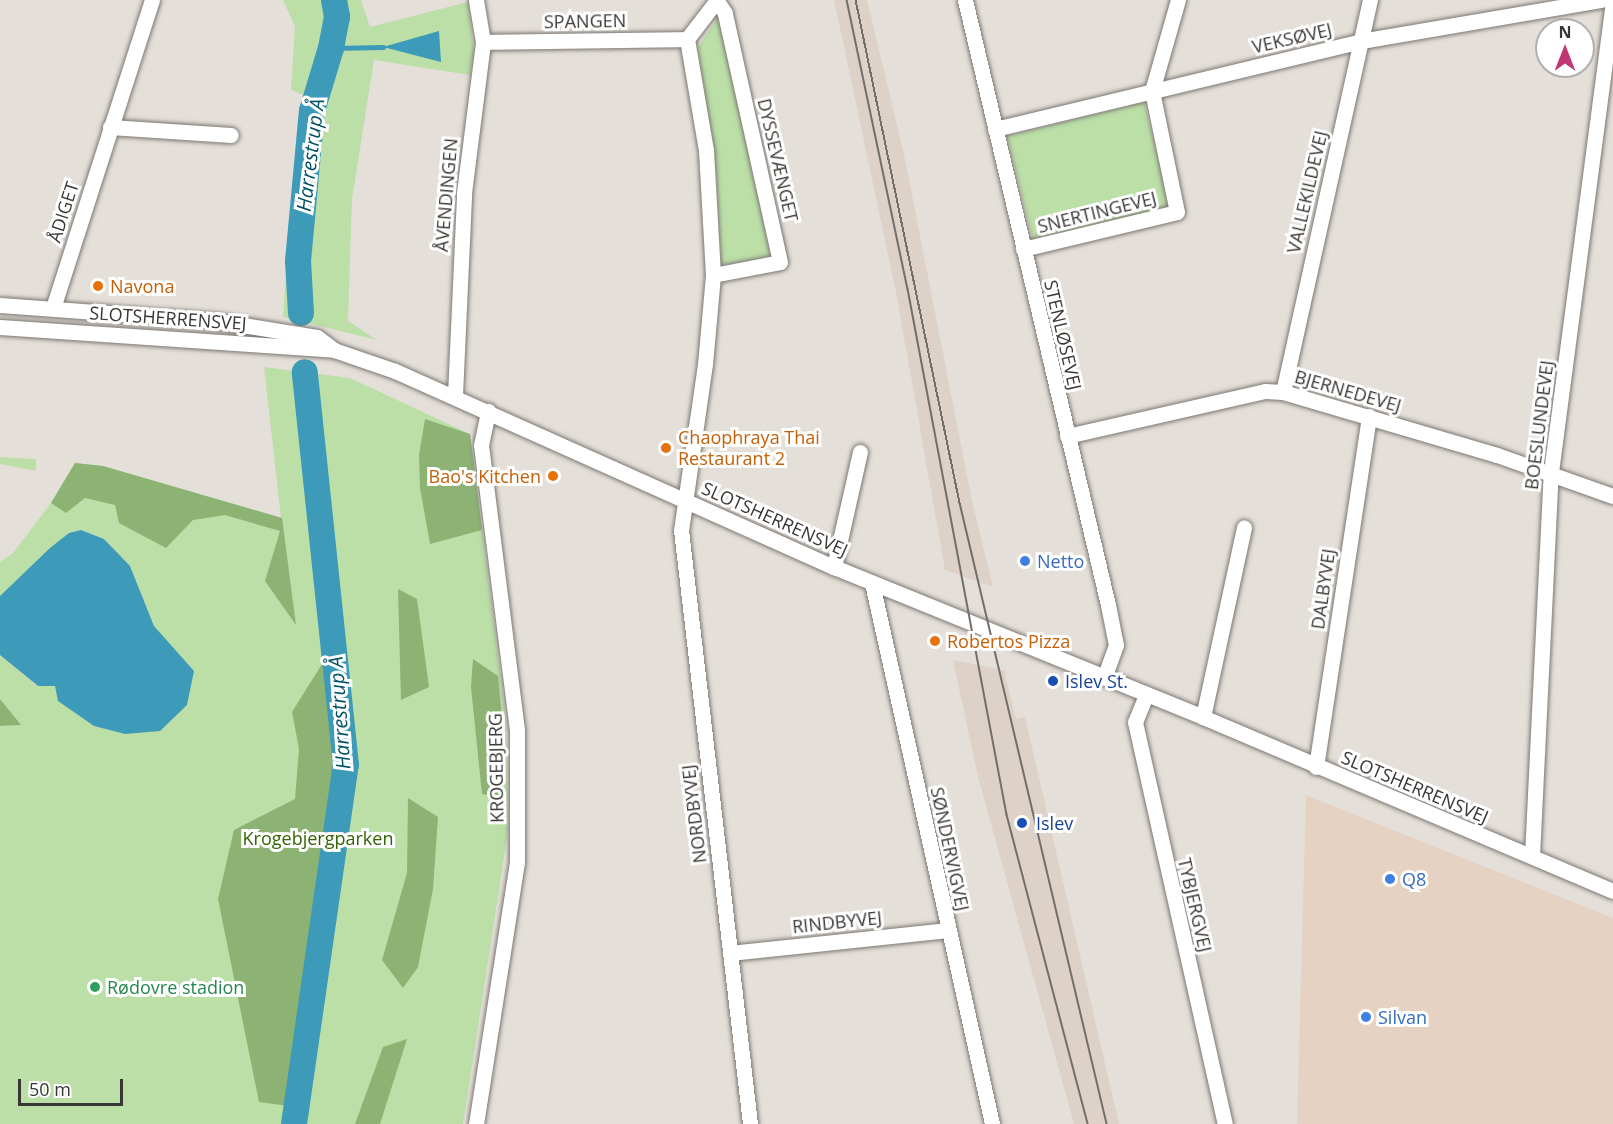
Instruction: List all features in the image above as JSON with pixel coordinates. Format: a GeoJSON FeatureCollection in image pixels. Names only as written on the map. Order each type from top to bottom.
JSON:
{"type":"FeatureCollection","features":[{"type":"Feature","properties":{"kind":"street","name":"ÅDIGET"},"geometry":{"type":"LineString","coordinates":[[53,308],[152,0]]}},
{"type":"Feature","properties":{"kind":"street","name":"ÅVENDINGEN"},"geometry":{"type":"LineString","coordinates":[[455,395],[464,193],[483,42],[476,0]]}},
{"type":"Feature","properties":{"kind":"street","name":"STENLØSEVEJ"},"geometry":{"type":"LineString","coordinates":[[965,0],[1108,605],[1116,645],[1104,678]]}},
{"type":"Feature","properties":{"kind":"street","name":"SNERTINGEVEJ"},"geometry":{"type":"LineString","coordinates":[[1023,249],[1177,212],[1152,91],[1178,0]]}},
{"type":"Feature","properties":{"kind":"street","name":"VALLEKILDEVEJ"},"geometry":{"type":"LineString","coordinates":[[1283,392],[1370,0]]}},
{"type":"Feature","properties":{"kind":"street","name":"VEKSØVEJ"},"geometry":{"type":"LineString","coordinates":[[995,129],[1361,41],[1602,0]]}},
{"type":"Feature","properties":{"kind":"street","name":"BOESLUNDEVEJ"},"geometry":{"type":"LineString","coordinates":[[1533,856],[1551,472],[1613,0]]}},
{"type":"Feature","properties":{"kind":"street","name":"DYSSEVÆNGET"},"geometry":{"type":"LineString","coordinates":[[687,39],[717,1],[725,13],[780,262],[713,275]]}},
{"type":"Feature","properties":{"kind":"street"},"geometry":{"type":"LineString","coordinates":[[685,500],[705,364],[713,275],[706,150],[687,39]]}},
{"type":"Feature","properties":{"kind":"street","name":"SPANGEN"},"geometry":{"type":"LineString","coordinates":[[483,42],[687,39]]}},
{"type":"Feature","properties":{"kind":"street"},"geometry":{"type":"LineString","coordinates":[[110,127],[231,135]]}},
{"type":"Feature","properties":{"kind":"street","name":"SLOTSHERRENSVEJ"},"geometry":{"type":"LineString","coordinates":[[0,305],[218,321],[317,337],[334,350]]}},
{"type":"Feature","properties":{"kind":"street","name":"SLOTSHERRENSVEJ"},"geometry":{"type":"LineString","coordinates":[[0,327],[334,350],[455,395],[834,567],[1203,717],[1613,891]]}},
{"type":"Feature","properties":{"kind":"street","name":"BJERNEDEVEJ"},"geometry":{"type":"LineString","coordinates":[[1067,436],[1265,391],[1283,392],[1551,472],[1613,496]]}},
{"type":"Feature","properties":{"kind":"street","name":"KROGEBJERG"},"geometry":{"type":"LineString","coordinates":[[476,1124],[517,862],[517,730],[481,445],[488,411]]}},
{"type":"Feature","properties":{"kind":"street","name":"DALBYVEJ"},"geometry":{"type":"LineString","coordinates":[[1316,766],[1369,416]]}},
{"type":"Feature","properties":{"kind":"street"},"geometry":{"type":"LineString","coordinates":[[834,567],[860,452]]}},
{"type":"Feature","properties":{"kind":"street","name":"NORDBYVEJ"},"geometry":{"type":"LineString","coordinates":[[685,500],[681,530],[750,1124]]}},
{"type":"Feature","properties":{"kind":"street"},"geometry":{"type":"LineString","coordinates":[[1203,717],[1244,527]]}},
{"type":"Feature","properties":{"kind":"street","name":"SØNDERVIGVEJ"},"geometry":{"type":"LineString","coordinates":[[872,583],[992,1124]]}},
{"type":"Feature","properties":{"kind":"street","name":"TYBJERGVEJ"},"geometry":{"type":"LineString","coordinates":[[1146,695],[1135,722],[1225,1124]]}},
{"type":"Feature","properties":{"kind":"street","name":"RINDBYVEJ"},"geometry":{"type":"LineString","coordinates":[[730,953],[948,930]]}},
{"type":"Feature","properties":{"kind":"shaded area"},"geometry":{"type":"Polygon","coordinates":[[[834,0],[867,0],[904,154],[972,501],[993,587],[945,570],[896,292],[834,0]]]}},
{"type":"Feature","properties":{"kind":"shaded area"},"geometry":{"type":"Polygon","coordinates":[[[953,660],[1004,670],[1016,719],[1025,717],[1119,1124],[1074,1124],[978,777],[953,660]]]}},
{"type":"Feature","properties":{"kind":"shaded area"},"geometry":{"type":"Polygon","coordinates":[[[1306,795],[1613,918],[1613,1124],[1297,1124],[1306,795]]]}},
{"type":"Feature","properties":{"kind":"green space"},"geometry":{"type":"Polygon","coordinates":[[[283,0],[361,0],[370,27],[468,2],[474,54],[470,75],[374,60],[352,199],[348,321],[377,340],[283,317],[292,190],[304,95],[291,90],[295,27],[283,0]]]}},
{"type":"Feature","properties":{"kind":"green space"},"geometry":{"type":"Polygon","coordinates":[[[720,15],[771,258],[721,265],[717,178],[698,47],[720,15]]]}},
{"type":"Feature","properties":{"kind":"green space"},"geometry":{"type":"Polygon","coordinates":[[[1144,102],[1170,208],[1034,242],[1007,136],[1144,102]]]}},
{"type":"Feature","properties":{"kind":"green space","name":"Krogebjergparken"},"geometry":{"type":"Polygon","coordinates":[[[264,367],[350,378],[470,434],[506,722],[508,831],[463,1124],[0,1124],[0,726],[20,725],[0,699],[0,655],[37,686],[55,686],[59,701],[94,726],[125,734],[194,672],[154,626],[130,566],[104,539],[81,530],[69,533],[0,596],[0,562],[13,553],[51,503],[75,463],[103,466],[281,518],[264,367]]]}},
{"type":"Feature","properties":{"kind":"green space"},"geometry":{"type":"Polygon","coordinates":[[[425,419],[470,434],[482,530],[430,544],[420,488],[419,455],[425,419]]]}},
{"type":"Feature","properties":{"kind":"green space"},"geometry":{"type":"Polygon","coordinates":[[[0,457],[36,459],[36,471],[0,464],[0,457]]]}},
{"type":"Feature","properties":{"kind":"green space"},"geometry":{"type":"Polygon","coordinates":[[[75,463],[103,466],[282,518],[296,625],[265,581],[280,531],[225,515],[193,520],[166,548],[119,523],[115,505],[85,498],[66,513],[51,503],[75,463]]]}},
{"type":"Feature","properties":{"kind":"green space"},"geometry":{"type":"Polygon","coordinates":[[[398,589],[417,599],[429,687],[401,700],[398,589]]]}},
{"type":"Feature","properties":{"kind":"green space"},"geometry":{"type":"Polygon","coordinates":[[[327,656],[338,771],[289,1106],[259,1102],[218,899],[234,830],[295,799],[299,749],[292,712],[327,656]]]}},
{"type":"Feature","properties":{"kind":"green space"},"geometry":{"type":"Polygon","coordinates":[[[473,659],[498,676],[504,738],[502,798],[482,794],[471,687],[473,659]]]}},
{"type":"Feature","properties":{"kind":"green space"},"geometry":{"type":"Polygon","coordinates":[[[0,699],[21,725],[0,726],[0,699]]]}},
{"type":"Feature","properties":{"kind":"green space"},"geometry":{"type":"Polygon","coordinates":[[[408,798],[438,817],[433,889],[418,967],[403,988],[382,960],[407,873],[408,798]]]}},
{"type":"Feature","properties":{"kind":"green space"},"geometry":{"type":"Polygon","coordinates":[[[407,1039],[380,1124],[355,1124],[383,1047],[407,1039]]]}},
{"type":"Feature","properties":{"kind":"water"},"geometry":{"type":"Polygon","coordinates":[[[439,31],[441,62],[383,47],[439,31]]]}},
{"type":"Feature","properties":{"kind":"water"},"geometry":{"type":"Polygon","coordinates":[[[81,530],[104,539],[130,566],[154,626],[194,671],[187,705],[160,731],[125,734],[94,726],[58,701],[55,686],[38,686],[0,655],[0,596],[50,548],[69,533],[81,530]]]}},
{"type":"Feature","properties":{"kind":"waterway","name":"Harrestrup Å"},"geometry":{"type":"LineString","coordinates":[[301,313],[298,261],[312,111],[331,48],[337,17],[334,0]]}},
{"type":"Feature","properties":{"kind":"waterway"},"geometry":{"type":"LineString","coordinates":[[331,48],[383,47]]}},
{"type":"Feature","properties":{"kind":"waterway","name":"Harrestrup Å"},"geometry":{"type":"LineString","coordinates":[[294,1124],[346,765],[305,372]]}},
{"type":"Feature","properties":{"kind":"tram line"},"geometry":{"type":"LineString","coordinates":[[847,0],[908,289],[1007,815],[1088,1124]]}},
{"type":"Feature","properties":{"kind":"tram line"},"geometry":{"type":"LineString","coordinates":[[856,0],[960,503],[1107,1124]]}},
{"type":"Feature","properties":{"kind":"place","name":"Navona"},"geometry":{"type":"Point","coordinates":[98,286]}},
{"type":"Feature","properties":{"kind":"place","name":"Chaophraya Thai Restaurant 2"},"geometry":{"type":"Point","coordinates":[666,448]}},
{"type":"Feature","properties":{"kind":"place","name":"Bao's Kitchen"},"geometry":{"type":"Point","coordinates":[553,476]}},
{"type":"Feature","properties":{"kind":"place","name":"Netto"},"geometry":{"type":"Point","coordinates":[1025,561]}},
{"type":"Feature","properties":{"kind":"place","name":"Robertos Pizza"},"geometry":{"type":"Point","coordinates":[935,641]}},
{"type":"Feature","properties":{"kind":"place","name":"Islev St."},"geometry":{"type":"Point","coordinates":[1053,681]}},
{"type":"Feature","properties":{"kind":"place","name":"Islev"},"geometry":{"type":"Point","coordinates":[1022,823]}},
{"type":"Feature","properties":{"kind":"place","name":"Q8"},"geometry":{"type":"Point","coordinates":[1390,879]}},
{"type":"Feature","properties":{"kind":"place","name":"Rødovre stadion"},"geometry":{"type":"Point","coordinates":[95,987]}},
{"type":"Feature","properties":{"kind":"place","name":"Silvan"},"geometry":{"type":"Point","coordinates":[1366,1017]}}]}
